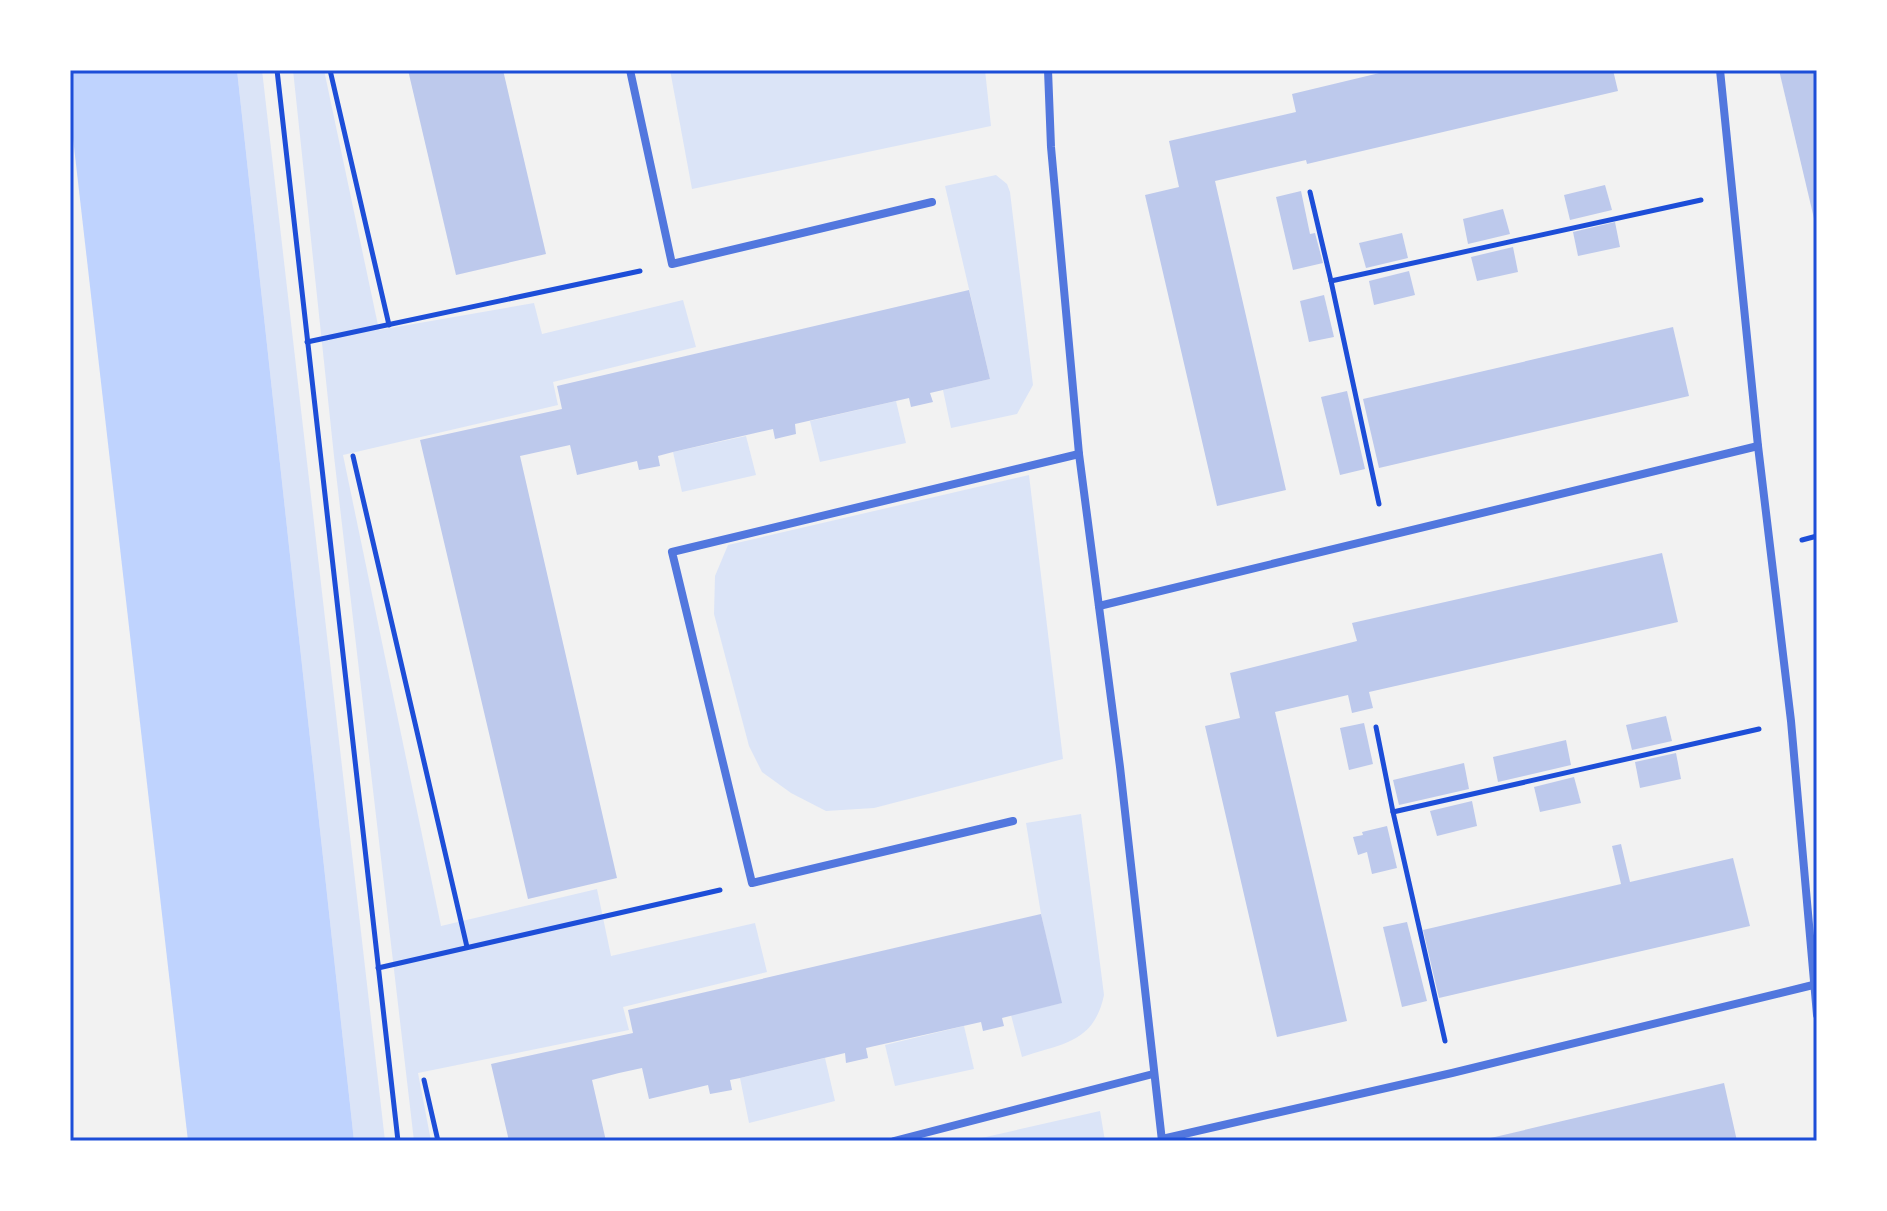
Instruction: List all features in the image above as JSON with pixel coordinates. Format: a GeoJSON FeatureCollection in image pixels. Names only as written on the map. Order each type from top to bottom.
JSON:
{"type":"FeatureCollection","features":[{"type":"Feature","properties":{"kind":"street"},"geometry":{"type":"LineString","coordinates":[[630,70],[672,264],[932,202]]}},
{"type":"Feature","properties":{"kind":"street"},"geometry":{"type":"LineString","coordinates":[[1048,70],[1051,147],[1079,454],[1162,1140],[1813,985]]}},
{"type":"Feature","properties":{"kind":"street"},"geometry":{"type":"LineString","coordinates":[[1720,70],[1758,446],[1791,721],[1817,1015]]}},
{"type":"Feature","properties":{"kind":"street"},"geometry":{"type":"LineString","coordinates":[[1099,606],[1758,446]]}},
{"type":"Feature","properties":{"kind":"street"},"geometry":{"type":"LineString","coordinates":[[1013,821],[752,883],[672,552],[1079,454]]}},
{"type":"Feature","properties":{"kind":"street"},"geometry":{"type":"LineString","coordinates":[[894,1141],[1153,1074]]}},
{"type":"Feature","properties":{"kind":"path"},"geometry":{"type":"LineString","coordinates":[[277,70],[398,1141]]}},
{"type":"Feature","properties":{"kind":"path"},"geometry":{"type":"LineString","coordinates":[[330,70],[389,325]]}},
{"type":"Feature","properties":{"kind":"path"},"geometry":{"type":"LineString","coordinates":[[1310,192],[1386,537]]}},
{"type":"Feature","properties":{"kind":"path"},"geometry":{"type":"LineString","coordinates":[[1331,281],[1733,193]]}},
{"type":"Feature","properties":{"kind":"path"},"geometry":{"type":"LineString","coordinates":[[307,342],[672,264]]}},
{"type":"Feature","properties":{"kind":"path"},"geometry":{"type":"LineString","coordinates":[[353,456],[467,947]]}},
{"type":"Feature","properties":{"kind":"path"},"geometry":{"type":"LineString","coordinates":[[1393,812],[1791,721]]}},
{"type":"Feature","properties":{"kind":"path"},"geometry":{"type":"LineString","coordinates":[[1376,727],[1452,1073]]}},
{"type":"Feature","properties":{"kind":"path"},"geometry":{"type":"LineString","coordinates":[[378,968],[752,883]]}},
{"type":"Feature","properties":{"kind":"path"},"geometry":{"type":"LineString","coordinates":[[424,1080],[438,1141]]}},
{"type":"Feature","properties":{"kind":"shaded area"},"geometry":{"type":"Polygon","coordinates":[[[237,70],[262,70],[385,1141],[354,1141],[237,70]]]}},
{"type":"Feature","properties":{"kind":"shaded area"},"geometry":{"type":"Polygon","coordinates":[[[293,70],[324,70],[379,330],[534,303],[542,334],[683,300],[696,347],[553,382],[558,405],[343,455],[441,926],[597,889],[611,956],[755,923],[767,972],[623,1007],[629,1030],[418,1073],[431,1141],[414,1141],[334,456],[293,70]]]}},
{"type":"Feature","properties":{"kind":"shaded area"},"geometry":{"type":"Polygon","coordinates":[[[670,70],[985,70],[991,126],[692,189],[670,70]]]}},
{"type":"Feature","properties":{"kind":"shaded area"},"geometry":{"type":"Polygon","coordinates":[[[996,175],[1007,184],[1010,192],[1033,385],[1017,414],[951,428],[943,390],[990,379],[945,186],[996,175]]]}},
{"type":"Feature","properties":{"kind":"shaded area"},"geometry":{"type":"Polygon","coordinates":[[[896,401],[906,443],[820,462],[810,421],[896,401]]]}},
{"type":"Feature","properties":{"kind":"shaded area"},"geometry":{"type":"Polygon","coordinates":[[[746,436],[756,475],[682,492],[673,452],[746,436]]]}},
{"type":"Feature","properties":{"kind":"shaded area"},"geometry":{"type":"Polygon","coordinates":[[[1029,475],[1063,759],[874,808],[826,811],[791,793],[762,772],[749,746],[714,614],[715,576],[728,545],[1029,475]]]}},
{"type":"Feature","properties":{"kind":"shaded area"},"geometry":{"type":"Polygon","coordinates":[[[1081,814],[1104,995],[1093,1023],[1075,1039],[1022,1057],[1011,1015],[1061,1003],[1041,914],[1026,823],[1081,814]]]}},
{"type":"Feature","properties":{"kind":"shaded area"},"geometry":{"type":"Polygon","coordinates":[[[964,1026],[974,1069],[895,1086],[885,1045],[964,1026]]]}},
{"type":"Feature","properties":{"kind":"shaded area"},"geometry":{"type":"Polygon","coordinates":[[[825,1058],[835,1101],[749,1123],[740,1078],[825,1058]]]}},
{"type":"Feature","properties":{"kind":"shaded area"},"geometry":{"type":"Polygon","coordinates":[[[1100,1111],[1105,1141],[968,1141],[1100,1111]]]}},
{"type":"Feature","properties":{"kind":"water"},"geometry":{"type":"Polygon","coordinates":[[[70,70],[237,70],[354,1141],[188,1141],[70,112],[70,70]]]}},
{"type":"Feature","properties":{"kind":"building"},"geometry":{"type":"Polygon","coordinates":[[[408,70],[503,70],[546,254],[456,275],[408,70]]]}},
{"type":"Feature","properties":{"kind":"building"},"geometry":{"type":"Polygon","coordinates":[[[1392,70],[1613,70],[1618,91],[1307,164],[1306,160],[1215,181],[1286,490],[1217,506],[1145,195],[1179,187],[1169,141],[1296,112],[1292,94],[1392,70]]]}},
{"type":"Feature","properties":{"kind":"building"},"geometry":{"type":"Polygon","coordinates":[[[1779,70],[1817,70],[1817,227],[1816,227],[1779,70]]]}},
{"type":"Feature","properties":{"kind":"building"},"geometry":{"type":"Polygon","coordinates":[[[1605,185],[1612,210],[1570,220],[1564,195],[1605,185]]]}},
{"type":"Feature","properties":{"kind":"building"},"geometry":{"type":"Polygon","coordinates":[[[1301,191],[1310,234],[1315,233],[1323,263],[1293,270],[1276,197],[1301,191]]]}},
{"type":"Feature","properties":{"kind":"building"},"geometry":{"type":"Polygon","coordinates":[[[1503,209],[1510,234],[1468,244],[1463,219],[1503,209]]]}},
{"type":"Feature","properties":{"kind":"building"},"geometry":{"type":"Polygon","coordinates":[[[1615,222],[1620,247],[1578,256],[1573,232],[1615,222]]]}},
{"type":"Feature","properties":{"kind":"building"},"geometry":{"type":"Polygon","coordinates":[[[1402,233],[1408,258],[1366,268],[1359,243],[1402,233]]]}},
{"type":"Feature","properties":{"kind":"building"},"geometry":{"type":"Polygon","coordinates":[[[1513,247],[1518,272],[1477,281],[1471,257],[1513,247]]]}},
{"type":"Feature","properties":{"kind":"building"},"geometry":{"type":"Polygon","coordinates":[[[1409,271],[1415,295],[1374,305],[1369,281],[1409,271]]]}},
{"type":"Feature","properties":{"kind":"building"},"geometry":{"type":"Polygon","coordinates":[[[969,290],[990,379],[930,393],[933,402],[911,407],[909,398],[795,424],[796,434],[775,439],[773,429],[673,452],[658,456],[660,466],[639,470],[637,461],[577,475],[570,445],[520,456],[617,878],[528,899],[420,440],[562,409],[557,386],[969,290]]]}},
{"type":"Feature","properties":{"kind":"building"},"geometry":{"type":"Polygon","coordinates":[[[1324,295],[1334,337],[1309,342],[1300,301],[1324,295]]]}},
{"type":"Feature","properties":{"kind":"building"},"geometry":{"type":"Polygon","coordinates":[[[1673,327],[1689,396],[1379,468],[1363,399],[1673,327]]]}},
{"type":"Feature","properties":{"kind":"building"},"geometry":{"type":"Polygon","coordinates":[[[1347,391],[1365,469],[1340,475],[1321,397],[1347,391]]]}},
{"type":"Feature","properties":{"kind":"building"},"geometry":{"type":"Polygon","coordinates":[[[1662,553],[1678,622],[1369,692],[1373,708],[1352,713],[1348,695],[1275,712],[1347,1021],[1277,1037],[1205,726],[1240,718],[1230,673],[1357,641],[1352,623],[1662,553]]]}},
{"type":"Feature","properties":{"kind":"building"},"geometry":{"type":"Polygon","coordinates":[[[1666,716],[1672,741],[1632,750],[1626,725],[1666,716]]]}},
{"type":"Feature","properties":{"kind":"building"},"geometry":{"type":"Polygon","coordinates":[[[1364,723],[1373,764],[1349,770],[1340,728],[1364,723]]]}},
{"type":"Feature","properties":{"kind":"building"},"geometry":{"type":"Polygon","coordinates":[[[1566,740],[1571,765],[1498,782],[1493,757],[1566,740]]]}},
{"type":"Feature","properties":{"kind":"building"},"geometry":{"type":"Polygon","coordinates":[[[1676,753],[1681,779],[1640,788],[1635,762],[1676,753]]]}},
{"type":"Feature","properties":{"kind":"building"},"geometry":{"type":"Polygon","coordinates":[[[1464,763],[1469,789],[1399,805],[1393,780],[1464,763]]]}},
{"type":"Feature","properties":{"kind":"building"},"geometry":{"type":"Polygon","coordinates":[[[1574,777],[1581,803],[1540,812],[1534,787],[1574,777]]]}},
{"type":"Feature","properties":{"kind":"building"},"geometry":{"type":"Polygon","coordinates":[[[1472,801],[1477,826],[1437,836],[1430,811],[1472,801]]]}},
{"type":"Feature","properties":{"kind":"building"},"geometry":{"type":"Polygon","coordinates":[[[1387,826],[1397,868],[1372,874],[1367,852],[1358,855],[1353,837],[1387,826]]]}},
{"type":"Feature","properties":{"kind":"building"},"geometry":{"type":"Polygon","coordinates":[[[1621,844],[1630,882],[1733,858],[1750,926],[1439,998],[1423,930],[1621,884],[1612,846],[1621,844]]]}},
{"type":"Feature","properties":{"kind":"building"},"geometry":{"type":"Polygon","coordinates":[[[1041,914],[1062,1003],[1002,1018],[1004,1026],[983,1031],[981,1022],[866,1048],[868,1058],[846,1063],[845,1053],[730,1080],[732,1090],[710,1094],[708,1085],[649,1099],[642,1068],[619,1073],[592,1080],[606,1141],[509,1141],[491,1064],[633,1033],[628,1010],[1041,914]]]}},
{"type":"Feature","properties":{"kind":"building"},"geometry":{"type":"Polygon","coordinates":[[[1407,922],[1427,1001],[1402,1007],[1383,927],[1407,922]]]}},
{"type":"Feature","properties":{"kind":"building"},"geometry":{"type":"Polygon","coordinates":[[[1724,1083],[1737,1141],[1482,1141],[1482,1140],[1724,1083]]]}}]}
